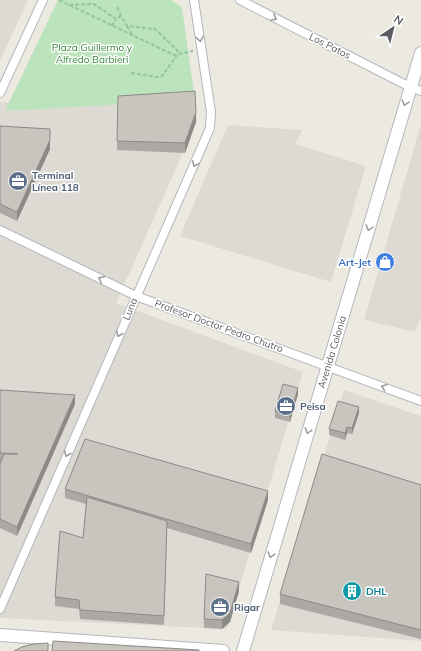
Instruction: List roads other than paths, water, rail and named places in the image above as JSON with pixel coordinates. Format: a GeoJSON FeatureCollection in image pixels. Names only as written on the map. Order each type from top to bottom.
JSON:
{"type":"FeatureCollection","features":[{"type":"Feature","properties":{"kind":"main road","name":"Avenida Colonia"},"geometry":{"type":"LineString","coordinates":[[243,651],[327,366],[416,89],[421,52]]}},
{"type":"Feature","properties":{"kind":"main road"},"geometry":{"type":"LineString","coordinates":[[0,635],[223,651]]}},
{"type":"Feature","properties":{"kind":"street"},"geometry":{"type":"LineString","coordinates":[[0,93],[43,0]]}},
{"type":"Feature","properties":{"kind":"street","name":"Luna"},"geometry":{"type":"LineString","coordinates":[[0,609],[210,128],[211,112],[194,0]]}},
{"type":"Feature","properties":{"kind":"street","name":"Los Patos"},"geometry":{"type":"LineString","coordinates":[[240,0],[416,89]]}},
{"type":"Feature","properties":{"kind":"street","name":"Profesor Doctor Pedro Chutro"},"geometry":{"type":"LineString","coordinates":[[0,230],[136,296],[421,401]]}},
{"type":"Feature","properties":{"kind":"place","name":"Terminal Línea 118"},"geometry":{"type":"Point","coordinates":[18,181]}},
{"type":"Feature","properties":{"kind":"place","name":"Art-Jet"},"geometry":{"type":"Point","coordinates":[385,262]}},
{"type":"Feature","properties":{"kind":"place","name":"Peisa"},"geometry":{"type":"Point","coordinates":[286,406]}},
{"type":"Feature","properties":{"kind":"place","name":"DHL"},"geometry":{"type":"Point","coordinates":[352,591]}},
{"type":"Feature","properties":{"kind":"place","name":"Rigar"},"geometry":{"type":"Point","coordinates":[220,607]}},
{"type":"Feature","properties":{"kind":"park label","name":"Plaza Guillermo y Alfredo Barbieri"},"geometry":{"type":"Point","coordinates":[92,52]}}]}
